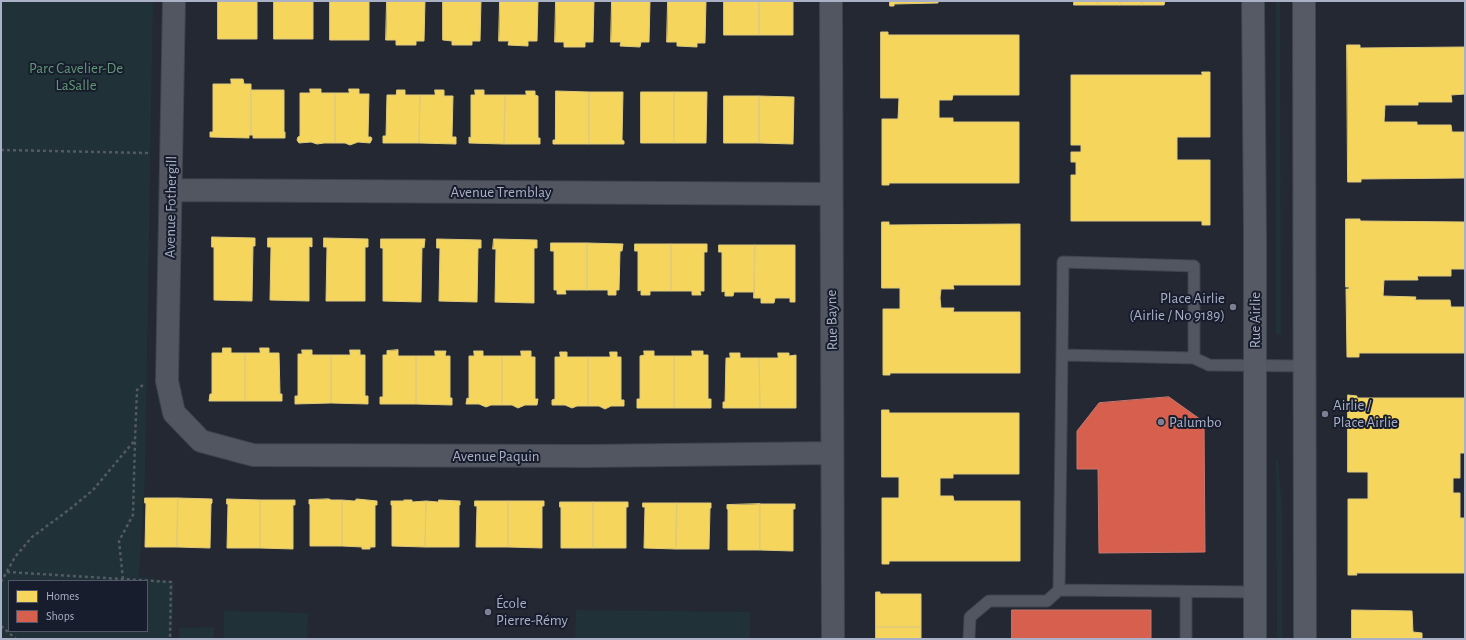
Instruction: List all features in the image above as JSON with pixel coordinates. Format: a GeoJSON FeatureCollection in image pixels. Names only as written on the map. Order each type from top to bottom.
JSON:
{"type":"FeatureCollection","features":[{"type":"Feature","properties":{"kind":"main road","name":"Rue Airlie"},"geometry":{"type":"LineString","coordinates":[[1253,1],[1255,235],[1255,639]]}},
{"type":"Feature","properties":{"kind":"main road"},"geometry":{"type":"LineString","coordinates":[[1304,1],[1305,639]]}},
{"type":"Feature","properties":{"kind":"street","name":"Avenue Fothergill"},"geometry":{"type":"LineString","coordinates":[[174,1],[167,381],[174,412]]}},
{"type":"Feature","properties":{"kind":"street","name":"Rue Bayne"},"geometry":{"type":"LineString","coordinates":[[831,1],[833,639]]}},
{"type":"Feature","properties":{"kind":"street","name":"Avenue Tremblay"},"geometry":{"type":"LineString","coordinates":[[171,190],[831,194]]}},
{"type":"Feature","properties":{"kind":"street","name":"Avenue Paquin"},"geometry":{"type":"LineString","coordinates":[[174,412],[201,441],[253,455],[588,456],[832,453]]}},
{"type":"Feature","properties":{"kind":"lane"},"geometry":{"type":"LineString","coordinates":[[969,639],[970,617],[989,601],[1048,601],[1059,590],[1063,262],[1194,266],[1194,358]]}},
{"type":"Feature","properties":{"kind":"lane"},"geometry":{"type":"LineString","coordinates":[[1062,355],[1194,358],[1209,365],[1305,366]]}},
{"type":"Feature","properties":{"kind":"lane"},"geometry":{"type":"LineString","coordinates":[[1059,590],[1255,592]]}},
{"type":"Feature","properties":{"kind":"lane"},"geometry":{"type":"LineString","coordinates":[[1186,592],[1186,639]]}},
{"type":"Feature","properties":{"kind":"path"},"geometry":{"type":"LineString","coordinates":[[1,150],[172,153]]}},
{"type":"Feature","properties":{"kind":"path"},"geometry":{"type":"LineString","coordinates":[[123,579],[119,541],[133,515],[137,390],[168,366]]}},
{"type":"Feature","properties":{"kind":"path"},"geometry":{"type":"LineString","coordinates":[[1,582],[15,557],[32,537],[93,490],[135,440]]}},
{"type":"Feature","properties":{"kind":"path"},"geometry":{"type":"LineString","coordinates":[[7,572],[139,580]]}},
{"type":"Feature","properties":{"kind":"path"},"geometry":{"type":"LineString","coordinates":[[148,581],[171,582],[170,639]]}},
{"type":"Feature","properties":{"kind":"path"},"geometry":{"type":"LineString","coordinates":[[1,626],[16,639]]}},
{"type":"Feature","properties":{"kind":"green space","name":"Parc Cavelier-De LaSalle"},"geometry":{"type":"Polygon","coordinates":[[[1,1],[153,1],[145,477],[139,577],[174,582],[172,639],[1,639],[1,1]]]}},
{"type":"Feature","properties":{"kind":"green space"},"geometry":{"type":"Polygon","coordinates":[[[1276,1],[1280,1],[1281,334],[1276,334],[1276,1]]]}},
{"type":"Feature","properties":{"kind":"green space"},"geometry":{"type":"Polygon","coordinates":[[[1276,459],[1278,460],[1282,506],[1282,639],[1277,639],[1276,459]]]}},
{"type":"Feature","properties":{"kind":"green space"},"geometry":{"type":"Polygon","coordinates":[[[576,610],[750,612],[750,639],[575,639],[576,610]]]}},
{"type":"Feature","properties":{"kind":"green space"},"geometry":{"type":"Polygon","coordinates":[[[224,611],[308,613],[307,639],[224,639],[224,611]]]}},
{"type":"Feature","properties":{"kind":"green space"},"geometry":{"type":"Polygon","coordinates":[[[214,627],[214,639],[179,639],[179,628],[214,627]]]}},
{"type":"Feature","properties":{"kind":"building: Homes"},"geometry":{"type":"Polygon","coordinates":[[[218,1],[257,1],[257,39],[218,39],[218,1]]]}},
{"type":"Feature","properties":{"kind":"building: Homes"},"geometry":{"type":"Polygon","coordinates":[[[274,1],[313,1],[313,39],[274,39],[274,1]]]}},
{"type":"Feature","properties":{"kind":"building: Homes"},"geometry":{"type":"Polygon","coordinates":[[[330,1],[369,1],[369,40],[330,40],[330,1]]]}},
{"type":"Feature","properties":{"kind":"building: Homes"},"geometry":{"type":"Polygon","coordinates":[[[387,1],[425,1],[424,41],[416,41],[416,45],[396,45],[396,40],[386,40],[387,1]]]}},
{"type":"Feature","properties":{"kind":"building: Homes"},"geometry":{"type":"Polygon","coordinates":[[[443,1],[481,1],[480,41],[472,41],[472,45],[452,45],[452,41],[443,40],[443,1]]]}},
{"type":"Feature","properties":{"kind":"building: Homes"},"geometry":{"type":"Polygon","coordinates":[[[500,1],[538,1],[537,41],[528,41],[528,46],[508,45],[509,41],[499,41],[500,1]]]}},
{"type":"Feature","properties":{"kind":"building: Homes"},"geometry":{"type":"Polygon","coordinates":[[[556,1],[594,1],[593,42],[585,42],[585,47],[564,47],[564,42],[555,42],[556,1]]]}},
{"type":"Feature","properties":{"kind":"building: Homes"},"geometry":{"type":"Polygon","coordinates":[[[612,1],[650,1],[649,42],[641,42],[640,47],[620,46],[621,42],[611,42],[612,1]]]}},
{"type":"Feature","properties":{"kind":"building: Homes"},"geometry":{"type":"Polygon","coordinates":[[[668,1],[706,1],[705,43],[697,43],[697,47],[677,46],[677,42],[667,42],[668,1]]]}},
{"type":"Feature","properties":{"kind":"building: Homes"},"geometry":{"type":"Polygon","coordinates":[[[724,1],[759,1],[759,35],[724,35],[724,1]]]}},
{"type":"Feature","properties":{"kind":"building: Homes"},"geometry":{"type":"Polygon","coordinates":[[[759,1],[793,1],[793,35],[759,35],[759,1]]]}},
{"type":"Feature","properties":{"kind":"building: Homes"},"geometry":{"type":"Polygon","coordinates":[[[890,1],[938,1],[938,3],[894,4],[894,6],[890,6],[890,1]]]}},
{"type":"Feature","properties":{"kind":"building: Homes"},"geometry":{"type":"Polygon","coordinates":[[[1074,1],[1098,1],[1098,5],[1074,5],[1074,1]]]}},
{"type":"Feature","properties":{"kind":"building: Homes"},"geometry":{"type":"Polygon","coordinates":[[[1098,1],[1120,1],[1120,5],[1098,5],[1098,1]]]}},
{"type":"Feature","properties":{"kind":"building: Homes"},"geometry":{"type":"Polygon","coordinates":[[[1120,1],[1142,1],[1142,5],[1120,5],[1120,1]]]}},
{"type":"Feature","properties":{"kind":"building: Homes"},"geometry":{"type":"Polygon","coordinates":[[[1142,1],[1165,1],[1164,5],[1142,5],[1142,1]]]}},
{"type":"Feature","properties":{"kind":"building: Homes"},"geometry":{"type":"Polygon","coordinates":[[[881,32],[888,32],[888,35],[1019,35],[1019,95],[953,95],[952,100],[939,100],[939,118],[953,118],[953,122],[1019,122],[1019,183],[889,183],[889,185],[882,185],[882,119],[898,119],[899,98],[881,98],[881,32]]]}},
{"type":"Feature","properties":{"kind":"building: Homes"},"geometry":{"type":"Polygon","coordinates":[[[1347,45],[1360,45],[1360,48],[1465,47],[1465,94],[1451,95],[1452,102],[1418,102],[1418,105],[1385,105],[1384,122],[1417,122],[1417,125],[1451,125],[1452,132],[1465,132],[1465,178],[1361,179],[1361,182],[1348,182],[1347,45]]]}},
{"type":"Feature","properties":{"kind":"building: Homes"},"geometry":{"type":"Polygon","coordinates":[[[1202,72],[1210,72],[1210,137],[1177,137],[1177,160],[1210,160],[1210,225],[1202,225],[1202,221],[1071,221],[1071,175],[1076,175],[1076,162],[1071,162],[1071,152],[1081,152],[1081,145],[1071,145],[1071,75],[1202,75],[1202,72]]]}},
{"type":"Feature","properties":{"kind":"building: Homes"},"geometry":{"type":"Polygon","coordinates":[[[231,79],[243,79],[244,84],[251,84],[251,135],[249,135],[249,138],[210,137],[210,132],[213,132],[213,84],[231,84],[231,79]]]}},
{"type":"Feature","properties":{"kind":"building: Homes"},"geometry":{"type":"Polygon","coordinates":[[[310,89],[321,89],[321,93],[335,93],[335,143],[299,143],[297,140],[300,136],[300,93],[310,93],[310,89]]]}},
{"type":"Feature","properties":{"kind":"building: Homes"},"geometry":{"type":"Polygon","coordinates":[[[349,89],[359,89],[359,94],[369,94],[368,137],[371,137],[372,139],[370,143],[358,142],[350,145],[345,143],[335,143],[335,93],[349,93],[349,89]]]}},
{"type":"Feature","properties":{"kind":"building: Homes"},"geometry":{"type":"Polygon","coordinates":[[[251,90],[284,90],[285,138],[253,138],[253,135],[251,135],[251,90]]]}},
{"type":"Feature","properties":{"kind":"building: Homes"},"geometry":{"type":"Polygon","coordinates":[[[397,90],[405,90],[405,95],[420,95],[419,143],[383,143],[383,136],[386,136],[387,95],[396,95],[397,90]]]}},
{"type":"Feature","properties":{"kind":"building: Homes"},"geometry":{"type":"Polygon","coordinates":[[[435,90],[444,90],[444,96],[453,96],[452,137],[456,137],[456,144],[419,143],[420,95],[435,95],[435,90]]]}},
{"type":"Feature","properties":{"kind":"building: Homes"},"geometry":{"type":"Polygon","coordinates":[[[475,90],[484,90],[484,95],[505,95],[504,144],[469,143],[469,137],[471,138],[471,95],[475,95],[475,90]]]}},
{"type":"Feature","properties":{"kind":"building: Homes"},"geometry":{"type":"Polygon","coordinates":[[[526,91],[535,91],[535,95],[538,96],[538,138],[540,138],[540,144],[504,144],[505,95],[526,95],[526,91]]]}},
{"type":"Feature","properties":{"kind":"building: Homes"},"geometry":{"type":"Polygon","coordinates":[[[556,91],[589,92],[589,144],[553,144],[553,140],[555,140],[556,91]]]}},
{"type":"Feature","properties":{"kind":"building: Homes"},"geometry":{"type":"Polygon","coordinates":[[[589,92],[623,92],[622,140],[624,141],[624,144],[589,144],[589,92]]]}},
{"type":"Feature","properties":{"kind":"building: Homes"},"geometry":{"type":"Polygon","coordinates":[[[641,92],[674,92],[674,143],[641,143],[641,92]]]}},
{"type":"Feature","properties":{"kind":"building: Homes"},"geometry":{"type":"Polygon","coordinates":[[[674,92],[707,92],[706,143],[674,143],[674,92]]]}},
{"type":"Feature","properties":{"kind":"building: Homes"},"geometry":{"type":"Polygon","coordinates":[[[724,96],[759,96],[759,143],[724,143],[724,96]]]}},
{"type":"Feature","properties":{"kind":"building: Homes"},"geometry":{"type":"Polygon","coordinates":[[[759,96],[794,97],[793,144],[759,143],[759,96]]]}},
{"type":"Feature","properties":{"kind":"building: Homes"},"geometry":{"type":"Polygon","coordinates":[[[1346,219],[1360,219],[1360,221],[1465,222],[1465,269],[1451,269],[1451,276],[1417,276],[1418,280],[1384,280],[1383,296],[1416,297],[1415,300],[1450,300],[1451,307],[1465,307],[1465,353],[1359,353],[1359,357],[1347,357],[1346,289],[1349,289],[1349,287],[1346,287],[1346,219]]]}},
{"type":"Feature","properties":{"kind":"building: Homes"},"geometry":{"type":"Polygon","coordinates":[[[882,222],[889,222],[889,225],[1020,224],[1020,285],[953,285],[954,289],[941,289],[940,298],[941,308],[954,308],[953,312],[1020,312],[1020,373],[890,373],[890,375],[883,375],[883,309],[900,309],[900,288],[882,288],[882,222]]]}},
{"type":"Feature","properties":{"kind":"building: Homes"},"geometry":{"type":"Polygon","coordinates":[[[212,237],[255,238],[255,246],[253,246],[252,301],[214,300],[214,247],[212,247],[212,237]]]}},
{"type":"Feature","properties":{"kind":"building: Homes"},"geometry":{"type":"Polygon","coordinates":[[[268,238],[312,238],[312,247],[309,246],[309,301],[270,300],[271,247],[268,247],[268,238]]]}},
{"type":"Feature","properties":{"kind":"building: Homes"},"geometry":{"type":"Polygon","coordinates":[[[324,238],[368,239],[368,247],[365,247],[365,301],[326,301],[327,247],[324,247],[324,238]]]}},
{"type":"Feature","properties":{"kind":"building: Homes"},"geometry":{"type":"Polygon","coordinates":[[[381,239],[425,239],[424,248],[422,247],[421,302],[383,301],[383,248],[381,248],[381,239]]]}},
{"type":"Feature","properties":{"kind":"building: Homes"},"geometry":{"type":"Polygon","coordinates":[[[437,239],[481,240],[481,248],[478,248],[477,302],[439,301],[440,248],[437,248],[437,239]]]}},
{"type":"Feature","properties":{"kind":"building: Homes"},"geometry":{"type":"Polygon","coordinates":[[[494,239],[537,240],[537,248],[534,248],[534,303],[495,302],[496,249],[493,249],[494,239]]]}},
{"type":"Feature","properties":{"kind":"building: Homes"},"geometry":{"type":"Polygon","coordinates":[[[551,243],[587,243],[587,290],[565,290],[566,294],[557,294],[557,290],[554,290],[554,251],[551,251],[551,243]]]}},
{"type":"Feature","properties":{"kind":"building: Homes"},"geometry":{"type":"Polygon","coordinates":[[[587,243],[623,244],[622,251],[620,251],[619,290],[616,290],[616,295],[608,295],[608,290],[587,290],[587,243]]]}},
{"type":"Feature","properties":{"kind":"building: Homes"},"geometry":{"type":"Polygon","coordinates":[[[635,244],[671,244],[671,291],[650,291],[650,295],[641,295],[641,290],[638,291],[638,251],[635,251],[635,244]]]}},
{"type":"Feature","properties":{"kind":"building: Homes"},"geometry":{"type":"Polygon","coordinates":[[[671,244],[707,244],[707,252],[704,252],[704,291],[700,291],[701,295],[692,295],[692,291],[671,291],[671,244]]]}},
{"type":"Feature","properties":{"kind":"building: Homes"},"geometry":{"type":"Polygon","coordinates":[[[719,245],[755,245],[754,292],[734,292],[733,296],[725,296],[725,291],[722,292],[722,252],[719,252],[719,245]]]}},
{"type":"Feature","properties":{"kind":"building: Homes"},"geometry":{"type":"Polygon","coordinates":[[[755,245],[795,245],[795,302],[790,302],[790,298],[775,298],[774,303],[761,303],[761,298],[754,298],[755,245]]]}},
{"type":"Feature","properties":{"kind":"building: Homes"},"geometry":{"type":"Polygon","coordinates":[[[223,348],[231,348],[231,353],[245,353],[245,401],[209,401],[210,394],[212,394],[212,353],[222,353],[223,348]]]}},
{"type":"Feature","properties":{"kind":"building: Homes"},"geometry":{"type":"Polygon","coordinates":[[[260,348],[269,348],[269,353],[279,353],[280,394],[282,394],[282,401],[245,401],[245,353],[260,353],[260,348]]]}},
{"type":"Feature","properties":{"kind":"building: Homes"},"geometry":{"type":"Polygon","coordinates":[[[302,350],[312,350],[312,355],[331,355],[331,403],[295,404],[295,396],[298,396],[298,354],[302,354],[302,350]]]}},
{"type":"Feature","properties":{"kind":"building: Homes"},"geometry":{"type":"Polygon","coordinates":[[[350,350],[360,350],[360,355],[365,355],[365,396],[368,396],[368,404],[331,403],[331,355],[350,355],[350,350]]]}},
{"type":"Feature","properties":{"kind":"building: Homes"},"geometry":{"type":"Polygon","coordinates":[[[398,350],[398,356],[416,356],[416,404],[380,404],[380,397],[383,397],[383,355],[387,355],[387,351],[398,350]]]}},
{"type":"Feature","properties":{"kind":"building: Homes"},"geometry":{"type":"Polygon","coordinates":[[[435,351],[446,351],[445,356],[450,356],[450,398],[452,398],[452,405],[416,404],[416,356],[435,356],[435,351]]]}},
{"type":"Feature","properties":{"kind":"building: Homes"},"geometry":{"type":"Polygon","coordinates":[[[474,351],[483,351],[483,356],[502,356],[502,405],[491,405],[486,407],[479,404],[466,404],[467,398],[469,399],[469,356],[474,356],[474,351]]]}},
{"type":"Feature","properties":{"kind":"building: Homes"},"geometry":{"type":"Polygon","coordinates":[[[521,351],[531,351],[531,357],[535,357],[535,399],[538,399],[537,405],[525,405],[518,408],[512,405],[502,405],[502,356],[521,356],[521,351]]]}},
{"type":"Feature","properties":{"kind":"building: Homes"},"geometry":{"type":"Polygon","coordinates":[[[644,351],[654,351],[654,356],[674,356],[674,408],[637,408],[637,399],[640,399],[640,356],[644,355],[644,351]]]}},
{"type":"Feature","properties":{"kind":"building: Homes"},"geometry":{"type":"Polygon","coordinates":[[[692,351],[703,351],[703,355],[708,355],[708,399],[711,399],[711,408],[674,408],[674,356],[692,356],[692,351]]]}},
{"type":"Feature","properties":{"kind":"building: Homes"},"geometry":{"type":"Polygon","coordinates":[[[560,352],[567,352],[567,357],[588,357],[588,406],[577,406],[572,408],[565,405],[552,405],[552,400],[555,399],[555,357],[560,357],[560,352]]]}},
{"type":"Feature","properties":{"kind":"building: Homes"},"geometry":{"type":"Polygon","coordinates":[[[610,352],[617,352],[617,357],[621,357],[621,400],[624,400],[624,406],[611,406],[605,409],[599,406],[588,406],[588,357],[610,357],[610,352]]]}},
{"type":"Feature","properties":{"kind":"building: Homes"},"geometry":{"type":"Polygon","coordinates":[[[730,353],[740,353],[740,358],[759,358],[760,408],[723,408],[723,402],[725,402],[726,358],[730,358],[730,353]]]}},
{"type":"Feature","properties":{"kind":"building: Homes"},"geometry":{"type":"Polygon","coordinates":[[[778,353],[789,353],[789,356],[796,355],[796,408],[760,408],[759,358],[778,358],[778,353]]]}},
{"type":"Feature","properties":{"kind":"building: Homes"},"geometry":{"type":"Polygon","coordinates":[[[1348,395],[1357,396],[1357,398],[1465,398],[1465,453],[1460,453],[1460,478],[1453,478],[1453,493],[1460,493],[1460,518],[1465,518],[1465,573],[1356,573],[1357,575],[1348,575],[1348,499],[1368,499],[1368,472],[1348,472],[1348,395]]]}},
{"type":"Feature","properties":{"kind":"building: Homes"},"geometry":{"type":"Polygon","coordinates":[[[882,410],[889,410],[889,413],[1019,413],[1019,474],[953,474],[953,478],[940,478],[940,496],[953,496],[954,501],[1020,501],[1020,561],[889,561],[889,564],[882,564],[882,498],[899,498],[899,477],[882,477],[882,410]]]}},
{"type":"Feature","properties":{"kind":"building: Homes"},"geometry":{"type":"Polygon","coordinates":[[[145,498],[178,498],[177,547],[145,547],[145,498]]]}},
{"type":"Feature","properties":{"kind":"building: Homes"},"geometry":{"type":"Polygon","coordinates":[[[178,498],[212,499],[210,548],[177,547],[178,498]]]}},
{"type":"Feature","properties":{"kind":"building: Homes"},"geometry":{"type":"Polygon","coordinates":[[[227,499],[260,500],[260,548],[227,548],[227,499]]]}},
{"type":"Feature","properties":{"kind":"building: Homes"},"geometry":{"type":"Polygon","coordinates":[[[357,499],[377,501],[377,505],[375,505],[375,547],[370,547],[370,549],[342,546],[342,500],[354,501],[357,499]]]}},
{"type":"Feature","properties":{"kind":"building: Homes"},"geometry":{"type":"Polygon","coordinates":[[[260,500],[295,500],[295,505],[293,505],[293,549],[260,548],[260,500]]]}},
{"type":"Feature","properties":{"kind":"building: Homes"},"geometry":{"type":"Polygon","coordinates":[[[309,500],[342,500],[342,546],[310,546],[309,500]]]}},
{"type":"Feature","properties":{"kind":"building: Homes"},"geometry":{"type":"Polygon","coordinates":[[[412,500],[412,502],[426,501],[425,547],[392,546],[391,501],[412,500]]]}},
{"type":"Feature","properties":{"kind":"building: Homes"},"geometry":{"type":"Polygon","coordinates":[[[439,500],[460,501],[459,547],[425,547],[426,501],[438,502],[439,500]]]}},
{"type":"Feature","properties":{"kind":"building: Homes"},"geometry":{"type":"Polygon","coordinates":[[[475,501],[508,501],[508,547],[476,547],[477,506],[475,506],[475,501]]]}},
{"type":"Feature","properties":{"kind":"building: Homes"},"geometry":{"type":"Polygon","coordinates":[[[508,501],[544,501],[544,506],[542,506],[542,548],[508,547],[508,501]]]}},
{"type":"Feature","properties":{"kind":"building: Homes"},"geometry":{"type":"Polygon","coordinates":[[[560,502],[593,502],[593,548],[561,548],[560,502]]]}},
{"type":"Feature","properties":{"kind":"building: Homes"},"geometry":{"type":"Polygon","coordinates":[[[593,502],[628,502],[628,507],[626,507],[626,548],[593,548],[593,502]]]}},
{"type":"Feature","properties":{"kind":"building: Homes"},"geometry":{"type":"Polygon","coordinates":[[[643,503],[677,503],[676,549],[644,548],[645,507],[643,507],[643,503]]]}},
{"type":"Feature","properties":{"kind":"building: Homes"},"geometry":{"type":"Polygon","coordinates":[[[677,503],[711,503],[709,549],[676,549],[677,503]]]}},
{"type":"Feature","properties":{"kind":"building: Homes"},"geometry":{"type":"Polygon","coordinates":[[[760,504],[760,550],[728,550],[727,505],[760,504]]]}},
{"type":"Feature","properties":{"kind":"building: Homes"},"geometry":{"type":"Polygon","coordinates":[[[760,504],[795,504],[795,509],[793,509],[793,551],[760,550],[760,504]]]}},
{"type":"Feature","properties":{"kind":"building: Homes"},"geometry":{"type":"Polygon","coordinates":[[[876,592],[880,592],[880,594],[921,594],[921,627],[876,627],[876,592]]]}},
{"type":"Feature","properties":{"kind":"building: Homes"},"geometry":{"type":"Polygon","coordinates":[[[1352,610],[1412,611],[1413,632],[1422,633],[1422,639],[1352,639],[1352,610]]]}},
{"type":"Feature","properties":{"kind":"building: Homes"},"geometry":{"type":"Polygon","coordinates":[[[876,627],[921,627],[921,639],[876,639],[876,627]]]}},
{"type":"Feature","properties":{"kind":"building: Shops"},"geometry":{"type":"Polygon","coordinates":[[[1169,397],[1204,422],[1205,552],[1099,553],[1098,469],[1077,469],[1077,431],[1099,403],[1169,397]]]}},
{"type":"Feature","properties":{"kind":"building: Shops"},"geometry":{"type":"Polygon","coordinates":[[[1012,610],[1151,610],[1151,639],[1012,639],[1012,610]]]}},
{"type":"Feature","properties":{"kind":"place","name":"Place Airlie (Airlie / No 9189)"},"geometry":{"type":"Point","coordinates":[1233,307]}},
{"type":"Feature","properties":{"kind":"place","name":"Airlie / Place Airlie"},"geometry":{"type":"Point","coordinates":[1325,414]}},
{"type":"Feature","properties":{"kind":"place","name":"Palumbo"},"geometry":{"type":"Point","coordinates":[1161,422]}},
{"type":"Feature","properties":{"kind":"place","name":"École Pierre-Rémy"},"geometry":{"type":"Point","coordinates":[488,612]}}]}
